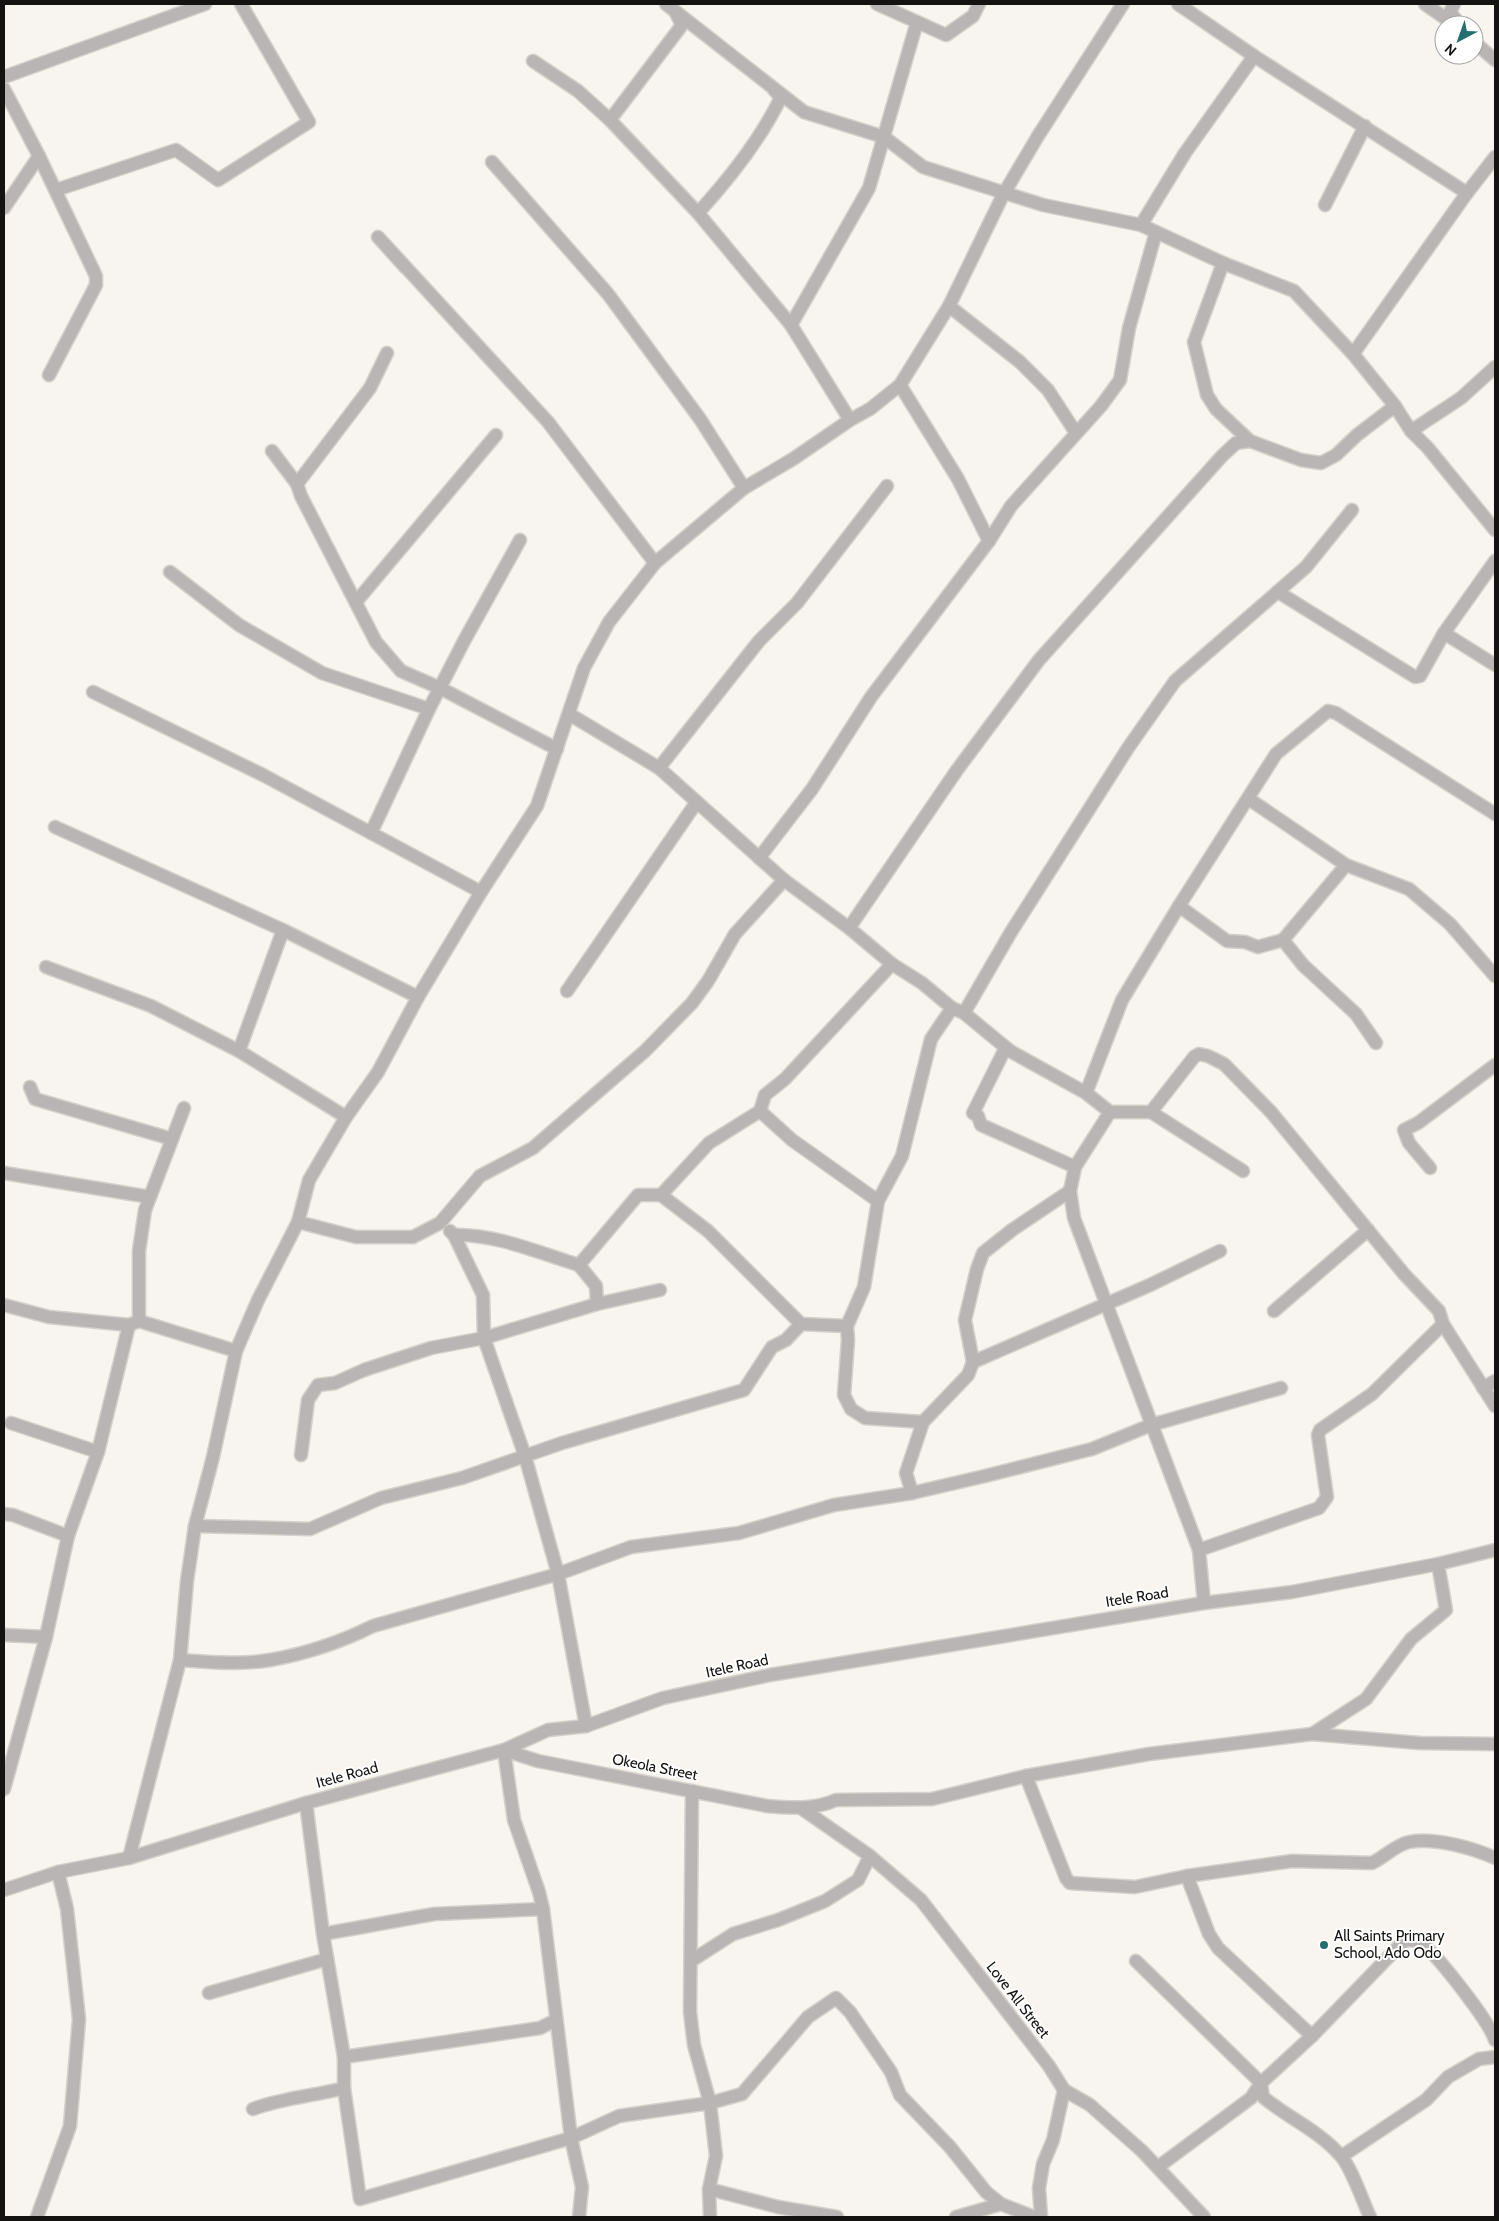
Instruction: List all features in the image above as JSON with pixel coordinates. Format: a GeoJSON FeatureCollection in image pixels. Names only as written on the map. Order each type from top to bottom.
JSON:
{"type":"FeatureCollection","features":[{"type":"Feature","properties":{"kind":"street"},"geometry":{"type":"LineString","coordinates":[[4,77],[205,4]]}},
{"type":"Feature","properties":{"kind":"street"},"geometry":{"type":"LineString","coordinates":[[56,190],[176,150],[218,180],[309,122],[241,4]]}},
{"type":"Feature","properties":{"kind":"street"},"geometry":{"type":"LineString","coordinates":[[877,4],[946,35],[973,16],[980,4]]}},
{"type":"Feature","properties":{"kind":"street"},"geometry":{"type":"LineString","coordinates":[[129,1858],[180,1660],[187,1581],[195,1526],[213,1456],[236,1351],[258,1300],[298,1222],[309,1180],[346,1117],[378,1072],[418,997],[481,892],[537,806],[584,668],[609,622],[655,563],[744,488],[870,409],[900,385],[949,306],[1004,194],[1043,128],[1123,4]]}},
{"type":"Feature","properties":{"kind":"street"},"geometry":{"type":"LineString","coordinates":[[1178,4],[1254,56],[1468,193]]}},
{"type":"Feature","properties":{"kind":"street"},"geometry":{"type":"LineString","coordinates":[[1425,4],[1441,15]]}},
{"type":"Feature","properties":{"kind":"street"},"geometry":{"type":"LineString","coordinates":[[1452,15],[1450,12],[1454,4]]}},
{"type":"Feature","properties":{"kind":"street"},"geometry":{"type":"LineString","coordinates":[[671,8],[804,112],[884,138],[923,167],[1043,206],[1141,225],[1223,263],[1294,291],[1353,354],[1395,406],[1411,431],[1428,448],[1495,530]]}},
{"type":"Feature","properties":{"kind":"street"},"geometry":{"type":"LineString","coordinates":[[610,120],[682,25],[671,8]]}},
{"type":"Feature","properties":{"kind":"street"},"geometry":{"type":"LineString","coordinates":[[791,325],[869,188],[917,22]]}},
{"type":"Feature","properties":{"kind":"street"},"geometry":{"type":"LineString","coordinates":[[1484,51],[1495,60]]}},
{"type":"Feature","properties":{"kind":"street"},"geometry":{"type":"LineString","coordinates":[[1141,225],[1185,153],[1254,56]]}},
{"type":"Feature","properties":{"kind":"street"},"geometry":{"type":"LineString","coordinates":[[533,61],[578,91],[610,120],[698,213],[791,325],[850,420]]}},
{"type":"Feature","properties":{"kind":"street"},"geometry":{"type":"LineString","coordinates":[[698,213],[749,149],[774,110],[780,97],[771,86]]}},
{"type":"Feature","properties":{"kind":"street"},"geometry":{"type":"LineString","coordinates":[[4,89],[56,190],[96,276],[96,285],[49,375]]}},
{"type":"Feature","properties":{"kind":"street"},"geometry":{"type":"LineString","coordinates":[[1325,205],[1364,126]]}},
{"type":"Feature","properties":{"kind":"street"},"geometry":{"type":"LineString","coordinates":[[4,208],[39,156]]}},
{"type":"Feature","properties":{"kind":"street"},"geometry":{"type":"LineString","coordinates":[[1353,354],[1495,157]]}},
{"type":"Feature","properties":{"kind":"street"},"geometry":{"type":"LineString","coordinates":[[492,162],[608,294],[700,419],[744,488]]}},
{"type":"Feature","properties":{"kind":"street"},"geometry":{"type":"LineString","coordinates":[[759,858],[812,789],[871,697],[989,541],[1012,506],[1101,406],[1120,380],[1129,328],[1156,232]]}},
{"type":"Feature","properties":{"kind":"street"},"geometry":{"type":"LineString","coordinates":[[406,268],[378,237],[548,422],[655,563]]}},
{"type":"Feature","properties":{"kind":"street"},"geometry":{"type":"LineString","coordinates":[[1223,263],[1194,342],[1207,395],[1216,409],[1250,441],[1301,460],[1321,462],[1336,455],[1357,435],[1395,406]]}},
{"type":"Feature","properties":{"kind":"street"},"geometry":{"type":"LineString","coordinates":[[949,306],[1020,362],[1048,390],[1076,433]]}},
{"type":"Feature","properties":{"kind":"street"},"geometry":{"type":"LineString","coordinates":[[297,484],[370,388],[387,353]]}},
{"type":"Feature","properties":{"kind":"street"},"geometry":{"type":"LineString","coordinates":[[1411,431],[1461,398],[1495,367]]}},
{"type":"Feature","properties":{"kind":"street"},"geometry":{"type":"LineString","coordinates":[[900,385],[958,479],[989,541]]}},
{"type":"Feature","properties":{"kind":"street"},"geometry":{"type":"LineString","coordinates":[[356,602],[496,435]]}},
{"type":"Feature","properties":{"kind":"street"},"geometry":{"type":"LineString","coordinates":[[850,928],[957,770],[1039,660],[1222,456],[1236,443],[1250,441]]}},
{"type":"Feature","properties":{"kind":"street"},"geometry":{"type":"LineString","coordinates":[[272,451],[297,484],[376,642],[401,671],[440,688],[557,749]]}},
{"type":"Feature","properties":{"kind":"street"},"geometry":{"type":"LineString","coordinates":[[660,768],[760,640],[797,603],[887,486]]}},
{"type":"Feature","properties":{"kind":"street"},"geometry":{"type":"LineString","coordinates":[[964,1013],[1011,932],[1128,748],[1175,681],[1306,567],[1352,510]]}},
{"type":"Feature","properties":{"kind":"street"},"geometry":{"type":"LineString","coordinates":[[371,833],[440,688],[520,540]]}},
{"type":"Feature","properties":{"kind":"street"},"geometry":{"type":"LineString","coordinates":[[1278,592],[1414,677],[1420,676],[1425,669],[1444,633],[1495,561]]}},
{"type":"Feature","properties":{"kind":"street"},"geometry":{"type":"LineString","coordinates":[[170,572],[239,625],[322,672],[430,709]]}},
{"type":"Feature","properties":{"kind":"street"},"geometry":{"type":"LineString","coordinates":[[1444,633],[1495,665]]}},
{"type":"Feature","properties":{"kind":"street"},"geometry":{"type":"LineString","coordinates":[[92,692],[263,775],[481,892]]}},
{"type":"Feature","properties":{"kind":"street"},"geometry":{"type":"LineString","coordinates":[[1086,1093],[1122,1000],[1179,906],[1276,754],[1328,711],[1336,713],[1495,814]]}},
{"type":"Feature","properties":{"kind":"street"},"geometry":{"type":"LineString","coordinates":[[569,714],[660,768],[784,880],[850,928],[892,964],[922,983],[952,1008],[964,1013],[1010,1051],[1086,1093],[1110,1112],[1152,1112],[1244,1171]]}},
{"type":"Feature","properties":{"kind":"street"},"geometry":{"type":"LineString","coordinates":[[1249,799],[1346,864],[1409,889],[1450,924],[1495,976]]}},
{"type":"Feature","properties":{"kind":"street"},"geometry":{"type":"LineString","coordinates":[[567,990],[696,802]]}},
{"type":"Feature","properties":{"kind":"street"},"geometry":{"type":"LineString","coordinates":[[55,827],[283,930],[418,997]]}},
{"type":"Feature","properties":{"kind":"street"},"geometry":{"type":"LineString","coordinates":[[1179,906],[1227,941],[1245,942],[1258,947],[1283,940],[1346,864]]}},
{"type":"Feature","properties":{"kind":"street"},"geometry":{"type":"LineString","coordinates":[[298,1222],[356,1237],[413,1237],[440,1223],[480,1176],[533,1148],[645,1051],[692,1003],[708,982],[735,934],[784,880]]}},
{"type":"Feature","properties":{"kind":"street"},"geometry":{"type":"LineString","coordinates":[[239,1051],[283,930]]}},
{"type":"Feature","properties":{"kind":"street"},"geometry":{"type":"LineString","coordinates":[[1283,940],[1304,965],[1356,1014],[1376,1043]]}},
{"type":"Feature","properties":{"kind":"street"},"geometry":{"type":"LineString","coordinates":[[661,1195],[709,1143],[760,1111],[765,1095],[785,1079],[892,964]]}},
{"type":"Feature","properties":{"kind":"street"},"geometry":{"type":"LineString","coordinates":[[46,967],[151,1006],[239,1051],[346,1117]]}},
{"type":"Feature","properties":{"kind":"street"},"geometry":{"type":"LineString","coordinates":[[923,1422],[864,1418],[851,1409],[844,1395],[848,1340],[847,1326],[864,1287],[878,1201],[902,1156],[931,1039],[952,1008]]}},
{"type":"Feature","properties":{"kind":"street"},"geometry":{"type":"LineString","coordinates":[[1010,1051],[1005,1049],[973,1114],[978,1116],[981,1124],[988,1128],[1075,1167]]}},
{"type":"Feature","properties":{"kind":"street"},"geometry":{"type":"LineString","coordinates":[[1152,1112],[1194,1057],[1199,1054],[1208,1056],[1224,1064],[1271,1112],[1404,1274],[1439,1311],[1443,1324],[1495,1406]]}},
{"type":"Feature","properties":{"kind":"street"},"geometry":{"type":"LineString","coordinates":[[1430,1168],[1409,1143],[1404,1130],[1418,1123],[1495,1065]]}},
{"type":"Feature","properties":{"kind":"street"},"geometry":{"type":"LineString","coordinates":[[30,1087],[35,1099],[172,1139]]}},
{"type":"Feature","properties":{"kind":"street"},"geometry":{"type":"LineString","coordinates":[[4,1789],[8,1758],[46,1637],[68,1536],[98,1452],[134,1323],[139,1251],[145,1210],[184,1108]]}},
{"type":"Feature","properties":{"kind":"street"},"geometry":{"type":"LineString","coordinates":[[760,1111],[792,1140],[878,1201]]}},
{"type":"Feature","properties":{"kind":"street"},"geometry":{"type":"LineString","coordinates":[[1110,1112],[1075,1167],[1070,1191],[1074,1218],[1108,1304],[1151,1425],[1199,1550],[1204,1603]]}},
{"type":"Feature","properties":{"kind":"street"},"geometry":{"type":"LineString","coordinates":[[4,1173],[150,1197]]}},
{"type":"Feature","properties":{"kind":"street"},"geometry":{"type":"LineString","coordinates":[[912,1493],[906,1473],[923,1422],[968,1375],[973,1362],[965,1320],[976,1269],[983,1253],[1012,1230],[1070,1191]]}},
{"type":"Feature","properties":{"kind":"street"},"geometry":{"type":"LineString","coordinates":[[579,1265],[638,1196],[661,1195],[708,1231],[801,1324],[847,1326]]}},
{"type":"Feature","properties":{"kind":"street"},"geometry":{"type":"LineString","coordinates":[[440,1223],[454,1235],[483,1295],[484,1338],[525,1456],[558,1574],[586,1726]]}},
{"type":"Feature","properties":{"kind":"street"},"geometry":{"type":"LineString","coordinates":[[1274,1311],[1368,1230]]}},
{"type":"Feature","properties":{"kind":"street"},"geometry":{"type":"LineString","coordinates":[[454,1235],[472,1234],[492,1238],[579,1265],[596,1286],[597,1304]]}},
{"type":"Feature","properties":{"kind":"street"},"geometry":{"type":"LineString","coordinates":[[973,1362],[1108,1304],[1220,1251]]}},
{"type":"Feature","properties":{"kind":"street"},"geometry":{"type":"LineString","coordinates":[[301,1455],[308,1400],[318,1385],[335,1383],[364,1370],[431,1348],[484,1338],[597,1304],[660,1290]]}},
{"type":"Feature","properties":{"kind":"street"},"geometry":{"type":"LineString","coordinates":[[4,1305],[48,1317],[134,1323],[236,1351]]}},
{"type":"Feature","properties":{"kind":"street"},"geometry":{"type":"LineString","coordinates":[[195,1526],[310,1530],[381,1498],[462,1478],[562,1443],[744,1390],[772,1347],[786,1340],[801,1324]]}},
{"type":"Feature","properties":{"kind":"street"},"geometry":{"type":"LineString","coordinates":[[1199,1550],[1319,1508],[1325,1503],[1327,1497],[1318,1435],[1320,1430],[1372,1394],[1443,1324]]}},
{"type":"Feature","properties":{"kind":"street"},"geometry":{"type":"LineString","coordinates":[[1483,1388],[1495,1381]]}},
{"type":"Feature","properties":{"kind":"street"},"geometry":{"type":"LineString","coordinates":[[180,1660],[233,1663],[269,1660],[348,1638],[373,1626],[558,1574],[632,1547],[739,1533],[834,1505],[912,1493],[1092,1448],[1151,1425],[1281,1388]]}},
{"type":"Feature","properties":{"kind":"street"},"geometry":{"type":"LineString","coordinates":[[10,1423],[98,1452]]}},
{"type":"Feature","properties":{"kind":"street"},"geometry":{"type":"LineString","coordinates":[[4,1514],[13,1515],[68,1536]]}},
{"type":"Feature","properties":{"kind":"street","name":"Itele Road"},"geometry":{"type":"LineString","coordinates":[[4,1890],[58,1872],[129,1858],[306,1803],[504,1750],[548,1730],[586,1726],[663,1698],[770,1675],[1204,1603],[1292,1592],[1438,1564],[1495,1550]]}},
{"type":"Feature","properties":{"kind":"street"},"geometry":{"type":"LineString","coordinates":[[1312,1734],[1366,1699],[1411,1638],[1446,1610],[1438,1564]]}},
{"type":"Feature","properties":{"kind":"street"},"geometry":{"type":"LineString","coordinates":[[4,1635],[46,1637]]}},
{"type":"Feature","properties":{"kind":"street"},"geometry":{"type":"LineString","coordinates":[[1312,1734],[1419,1743],[1495,1744]]}},
{"type":"Feature","properties":{"kind":"street","name":"Okeola Street"},"geometry":{"type":"LineString","coordinates":[[504,1750],[538,1760],[767,1806],[801,1808],[828,1804],[836,1800],[932,1799],[1026,1776],[1149,1754],[1312,1734]]}},
{"type":"Feature","properties":{"kind":"street"},"geometry":{"type":"LineString","coordinates":[[504,1750],[514,1820],[540,1892],[543,1908],[571,2138],[582,2187],[579,2217]]}},
{"type":"Feature","properties":{"kind":"street"},"geometry":{"type":"LineString","coordinates":[[1026,1776],[1070,1884],[1135,1887],[1187,1876],[1292,1861],[1372,1863],[1382,1859],[1393,1849],[1409,1842],[1435,1842],[1475,1849],[1495,1858]]}},
{"type":"Feature","properties":{"kind":"street"},"geometry":{"type":"LineString","coordinates":[[692,1791],[690,2012],[694,2045],[710,2103],[716,2156],[710,2189],[710,2217]]}},
{"type":"Feature","properties":{"kind":"street"},"geometry":{"type":"LineString","coordinates":[[306,1803],[323,1934],[344,2057],[344,2088],[360,2199],[571,2138],[619,2116],[710,2103],[742,2094],[808,2018],[836,1998],[850,2012],[891,2072],[900,2095],[950,2148],[986,2192],[1001,2204],[1034,2217]]}},
{"type":"Feature","properties":{"kind":"street","name":"Love All Street"},"geometry":{"type":"LineString","coordinates":[[801,1808],[870,1856],[921,1900],[1049,2066],[1064,2090],[1090,2105],[1158,2167],[1204,2217]]}},
{"type":"Feature","properties":{"kind":"street"},"geometry":{"type":"LineString","coordinates":[[691,1961],[733,1934],[778,1920],[825,1901],[858,1880],[870,1856]]}},
{"type":"Feature","properties":{"kind":"street"},"geometry":{"type":"LineString","coordinates":[[37,2217],[70,2126],[78,2036],[79,2019],[67,1909],[58,1872]]}},
{"type":"Feature","properties":{"kind":"street"},"geometry":{"type":"LineString","coordinates":[[1187,1876],[1208,1934],[1218,1948],[1312,2036]]}},
{"type":"Feature","properties":{"kind":"street"},"geometry":{"type":"LineString","coordinates":[[323,1934],[434,1914],[543,1908]]}},
{"type":"Feature","properties":{"kind":"street"},"geometry":{"type":"LineString","coordinates":[[1158,2167],[1251,2098],[1261,2083],[1312,2036],[1405,1940],[1422,1943],[1433,1954],[1479,2013],[1495,2040]]}},
{"type":"Feature","properties":{"kind":"street"},"geometry":{"type":"LineString","coordinates":[[209,1993],[327,1958]]}},
{"type":"Feature","properties":{"kind":"street"},"geometry":{"type":"LineString","coordinates":[[1136,1961],[1261,2083],[1263,2097],[1280,2111],[1305,2124],[1342,2156],[1370,2217]]}},
{"type":"Feature","properties":{"kind":"street"},"geometry":{"type":"LineString","coordinates":[[344,2057],[540,2028],[556,2020]]}},
{"type":"Feature","properties":{"kind":"street"},"geometry":{"type":"LineString","coordinates":[[540,2028],[560,2043]]}},
{"type":"Feature","properties":{"kind":"street"},"geometry":{"type":"LineString","coordinates":[[1342,2156],[1426,2100],[1448,2077],[1479,2059],[1495,2056]]}},
{"type":"Feature","properties":{"kind":"street"},"geometry":{"type":"LineString","coordinates":[[253,2109],[274,2101],[289,2100],[344,2088]]}},
{"type":"Feature","properties":{"kind":"street"},"geometry":{"type":"LineString","coordinates":[[1041,2217],[1039,2188],[1043,2164],[1053,2140],[1064,2090]]}},
{"type":"Feature","properties":{"kind":"street"},"geometry":{"type":"LineString","coordinates":[[710,2189],[778,2207],[839,2217]]}},
{"type":"Feature","properties":{"kind":"street"},"geometry":{"type":"LineString","coordinates":[[984,2210],[986,2192]]}},
{"type":"Feature","properties":{"kind":"street"},"geometry":{"type":"LineString","coordinates":[[956,2217],[1001,2204]]}},
{"type":"Feature","properties":{"kind":"place","name":"All Saints Primary School, Ado Odo"},"geometry":{"type":"Point","coordinates":[1324,1945]}}]}
